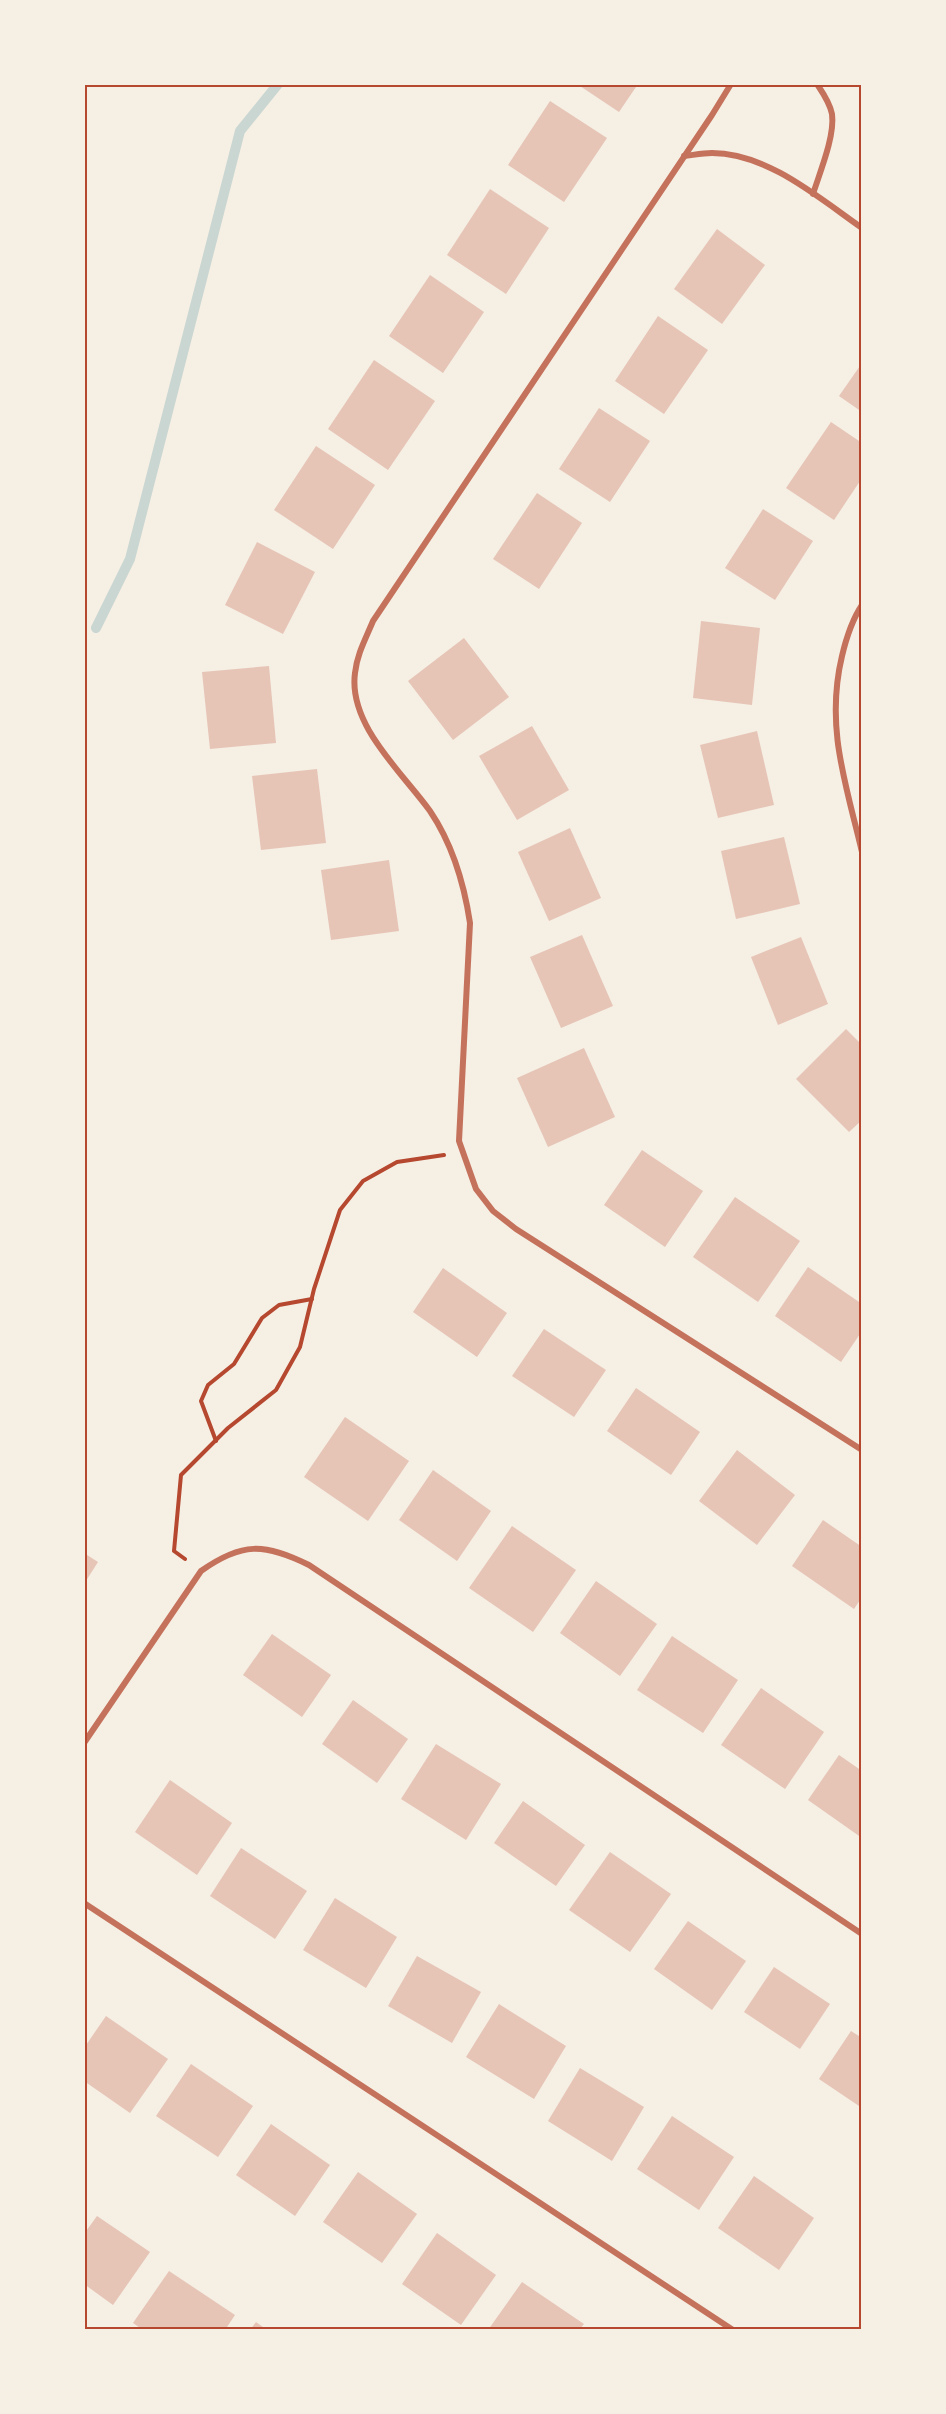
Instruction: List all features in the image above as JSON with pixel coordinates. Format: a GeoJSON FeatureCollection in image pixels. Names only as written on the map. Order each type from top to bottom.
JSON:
{"type":"FeatureCollection","features":[{"type":"Feature","properties":{"kind":"street"},"geometry":{"type":"LineString","coordinates":[[730,84],[373,621],[361,648],[354,675],[357,702],[367,728],[430,813],[458,866],[465,892],[470,923],[459,1141],[476,1189],[493,1211],[516,1229],[862,1450]]}},
{"type":"Feature","properties":{"kind":"street"},"geometry":{"type":"LineString","coordinates":[[813,194],[832,128],[832,113],[817,84]]}},
{"type":"Feature","properties":{"kind":"street"},"geometry":{"type":"LineString","coordinates":[[684,156],[714,153],[760,164],[782,173],[862,228]]}},
{"type":"Feature","properties":{"kind":"street"},"geometry":{"type":"LineString","coordinates":[[862,605],[845,640],[834,704],[837,740],[862,852]]}},
{"type":"Feature","properties":{"kind":"street"},"geometry":{"type":"LineString","coordinates":[[84,1743],[201,1571],[220,1558],[240,1549],[266,1549],[287,1554],[309,1565],[862,1934]]}},
{"type":"Feature","properties":{"kind":"street"},"geometry":{"type":"LineString","coordinates":[[84,1903],[733,2330]]}},
{"type":"Feature","properties":{"kind":"path"},"geometry":{"type":"LineString","coordinates":[[201,1571],[174,1551],[181,1475],[216,1441],[276,1390],[300,1347],[312,1299],[340,1210],[363,1181],[397,1162],[462,1153]]}},
{"type":"Feature","properties":{"kind":"path"},"geometry":{"type":"LineString","coordinates":[[216,1441],[201,1401],[208,1384],[234,1364],[262,1318],[279,1305],[312,1299]]}},
{"type":"Feature","properties":{"kind":"building"},"geometry":{"type":"Polygon","coordinates":[[[577,84],[638,84],[619,112],[577,84]]]}},
{"type":"Feature","properties":{"kind":"building"},"geometry":{"type":"Polygon","coordinates":[[[550,101],[607,138],[564,202],[508,165],[550,101]]]}},
{"type":"Feature","properties":{"kind":"building"},"geometry":{"type":"Polygon","coordinates":[[[490,189],[549,228],[506,294],[447,255],[490,189]]]}},
{"type":"Feature","properties":{"kind":"building"},"geometry":{"type":"Polygon","coordinates":[[[717,229],[765,265],[722,324],[674,289],[717,229]]]}},
{"type":"Feature","properties":{"kind":"building"},"geometry":{"type":"Polygon","coordinates":[[[430,275],[484,312],[443,373],[389,336],[430,275]]]}},
{"type":"Feature","properties":{"kind":"building"},"geometry":{"type":"Polygon","coordinates":[[[658,316],[708,350],[664,414],[615,381],[658,316]]]}},
{"type":"Feature","properties":{"kind":"building"},"geometry":{"type":"Polygon","coordinates":[[[374,360],[435,401],[388,470],[328,429],[374,360]]]}},
{"type":"Feature","properties":{"kind":"building"},"geometry":{"type":"Polygon","coordinates":[[[862,363],[862,412],[839,396],[862,363]]]}},
{"type":"Feature","properties":{"kind":"building"},"geometry":{"type":"Polygon","coordinates":[[[599,408],[650,441],[610,502],[559,469],[599,408]]]}},
{"type":"Feature","properties":{"kind":"building"},"geometry":{"type":"Polygon","coordinates":[[[831,422],[862,443],[862,478],[834,520],[786,488],[831,422]]]}},
{"type":"Feature","properties":{"kind":"building"},"geometry":{"type":"Polygon","coordinates":[[[316,446],[375,485],[333,549],[274,510],[316,446]]]}},
{"type":"Feature","properties":{"kind":"building"},"geometry":{"type":"Polygon","coordinates":[[[537,493],[582,523],[539,589],[493,559],[537,493]]]}},
{"type":"Feature","properties":{"kind":"building"},"geometry":{"type":"Polygon","coordinates":[[[763,509],[813,541],[775,600],[725,568],[763,509]]]}},
{"type":"Feature","properties":{"kind":"building"},"geometry":{"type":"Polygon","coordinates":[[[257,542],[315,572],[283,634],[225,605],[257,542]]]}},
{"type":"Feature","properties":{"kind":"building"},"geometry":{"type":"Polygon","coordinates":[[[701,621],[760,628],[752,705],[693,698],[701,621]]]}},
{"type":"Feature","properties":{"kind":"building"},"geometry":{"type":"Polygon","coordinates":[[[464,638],[509,697],[453,740],[408,681],[464,638]]]}},
{"type":"Feature","properties":{"kind":"building"},"geometry":{"type":"Polygon","coordinates":[[[269,666],[276,743],[210,749],[202,672],[269,666]]]}},
{"type":"Feature","properties":{"kind":"building"},"geometry":{"type":"Polygon","coordinates":[[[532,726],[569,790],[517,820],[479,756],[532,726]]]}},
{"type":"Feature","properties":{"kind":"building"},"geometry":{"type":"Polygon","coordinates":[[[757,731],[774,805],[718,818],[700,745],[757,731]]]}},
{"type":"Feature","properties":{"kind":"building"},"geometry":{"type":"Polygon","coordinates":[[[317,769],[326,843],[261,850],[252,776],[317,769]]]}},
{"type":"Feature","properties":{"kind":"building"},"geometry":{"type":"Polygon","coordinates":[[[570,828],[601,898],[549,921],[518,852],[570,828]]]}},
{"type":"Feature","properties":{"kind":"building"},"geometry":{"type":"Polygon","coordinates":[[[784,837],[800,904],[736,919],[721,851],[784,837]]]}},
{"type":"Feature","properties":{"kind":"building"},"geometry":{"type":"Polygon","coordinates":[[[389,860],[399,931],[331,940],[321,870],[389,860]]]}},
{"type":"Feature","properties":{"kind":"building"},"geometry":{"type":"Polygon","coordinates":[[[582,935],[613,1006],[561,1028],[530,957],[582,935]]]}},
{"type":"Feature","properties":{"kind":"building"},"geometry":{"type":"Polygon","coordinates":[[[801,937],[828,1004],[778,1025],[751,957],[801,937]]]}},
{"type":"Feature","properties":{"kind":"building"},"geometry":{"type":"Polygon","coordinates":[[[846,1029],[862,1045],[862,1120],[849,1132],[796,1079],[846,1029]]]}},
{"type":"Feature","properties":{"kind":"building"},"geometry":{"type":"Polygon","coordinates":[[[584,1048],[615,1117],[548,1147],[517,1078],[584,1048]]]}},
{"type":"Feature","properties":{"kind":"building"},"geometry":{"type":"Polygon","coordinates":[[[642,1150],[703,1191],[665,1247],[604,1205],[642,1150]]]}},
{"type":"Feature","properties":{"kind":"building"},"geometry":{"type":"Polygon","coordinates":[[[735,1197],[800,1241],[758,1302],[693,1257],[735,1197]]]}},
{"type":"Feature","properties":{"kind":"building"},"geometry":{"type":"Polygon","coordinates":[[[808,1267],[862,1304],[862,1331],[841,1362],[775,1316],[808,1267]]]}},
{"type":"Feature","properties":{"kind":"building"},"geometry":{"type":"Polygon","coordinates":[[[443,1268],[507,1313],[477,1357],[413,1312],[443,1268]]]}},
{"type":"Feature","properties":{"kind":"building"},"geometry":{"type":"Polygon","coordinates":[[[544,1329],[606,1370],[574,1417],[512,1376],[544,1329]]]}},
{"type":"Feature","properties":{"kind":"building"},"geometry":{"type":"Polygon","coordinates":[[[636,1388],[700,1432],[671,1475],[607,1431],[636,1388]]]}},
{"type":"Feature","properties":{"kind":"building"},"geometry":{"type":"Polygon","coordinates":[[[345,1417],[409,1461],[368,1521],[304,1477],[345,1417]]]}},
{"type":"Feature","properties":{"kind":"building"},"geometry":{"type":"Polygon","coordinates":[[[737,1450],[795,1495],[757,1545],[699,1501],[737,1450]]]}},
{"type":"Feature","properties":{"kind":"building"},"geometry":{"type":"Polygon","coordinates":[[[433,1470],[491,1511],[457,1561],[399,1520],[433,1470]]]}},
{"type":"Feature","properties":{"kind":"building"},"geometry":{"type":"Polygon","coordinates":[[[823,1520],[862,1547],[862,1597],[854,1609],[792,1566],[823,1520]]]}},
{"type":"Feature","properties":{"kind":"building"},"geometry":{"type":"Polygon","coordinates":[[[512,1526],[576,1570],[533,1632],[469,1588],[512,1526]]]}},
{"type":"Feature","properties":{"kind":"building"},"geometry":{"type":"Polygon","coordinates":[[[84,1553],[98,1562],[84,1584],[84,1553]]]}},
{"type":"Feature","properties":{"kind":"building"},"geometry":{"type":"Polygon","coordinates":[[[596,1581],[657,1624],[620,1676],[560,1633],[596,1581]]]}},
{"type":"Feature","properties":{"kind":"building"},"geometry":{"type":"Polygon","coordinates":[[[272,1634],[331,1675],[302,1717],[243,1675],[272,1634]]]}},
{"type":"Feature","properties":{"kind":"building"},"geometry":{"type":"Polygon","coordinates":[[[672,1636],[738,1680],[703,1733],[637,1690],[672,1636]]]}},
{"type":"Feature","properties":{"kind":"building"},"geometry":{"type":"Polygon","coordinates":[[[761,1688],[824,1732],[785,1789],[721,1745],[761,1688]]]}},
{"type":"Feature","properties":{"kind":"building"},"geometry":{"type":"Polygon","coordinates":[[[353,1700],[408,1739],[377,1783],[322,1744],[353,1700]]]}},
{"type":"Feature","properties":{"kind":"building"},"geometry":{"type":"Polygon","coordinates":[[[436,1744],[501,1784],[466,1840],[401,1799],[436,1744]]]}},
{"type":"Feature","properties":{"kind":"building"},"geometry":{"type":"Polygon","coordinates":[[[839,1755],[862,1771],[862,1838],[808,1800],[839,1755]]]}},
{"type":"Feature","properties":{"kind":"building"},"geometry":{"type":"Polygon","coordinates":[[[170,1780],[232,1823],[197,1875],[135,1832],[170,1780]]]}},
{"type":"Feature","properties":{"kind":"building"},"geometry":{"type":"Polygon","coordinates":[[[523,1801],[585,1845],[556,1886],[494,1843],[523,1801]]]}},
{"type":"Feature","properties":{"kind":"building"},"geometry":{"type":"Polygon","coordinates":[[[241,1848],[307,1891],[275,1939],[210,1896],[241,1848]]]}},
{"type":"Feature","properties":{"kind":"building"},"geometry":{"type":"Polygon","coordinates":[[[610,1852],[671,1894],[630,1952],[569,1910],[610,1852]]]}},
{"type":"Feature","properties":{"kind":"building"},"geometry":{"type":"Polygon","coordinates":[[[335,1898],[397,1937],[366,1988],[303,1950],[335,1898]]]}},
{"type":"Feature","properties":{"kind":"building"},"geometry":{"type":"Polygon","coordinates":[[[688,1921],[746,1961],[712,2010],[654,1969],[688,1921]]]}},
{"type":"Feature","properties":{"kind":"building"},"geometry":{"type":"Polygon","coordinates":[[[417,1956],[481,1992],[452,2043],[388,2006],[417,1956]]]}},
{"type":"Feature","properties":{"kind":"building"},"geometry":{"type":"Polygon","coordinates":[[[774,1967],[830,2004],[800,2049],[744,2012],[774,1967]]]}},
{"type":"Feature","properties":{"kind":"building"},"geometry":{"type":"Polygon","coordinates":[[[499,2004],[566,2046],[534,2099],[466,2057],[499,2004]]]}},
{"type":"Feature","properties":{"kind":"building"},"geometry":{"type":"Polygon","coordinates":[[[106,2016],[168,2059],[130,2113],[84,2081],[84,2048],[106,2016]]]}},
{"type":"Feature","properties":{"kind":"building"},"geometry":{"type":"Polygon","coordinates":[[[851,2031],[862,2038],[862,2108],[819,2079],[851,2031]]]}},
{"type":"Feature","properties":{"kind":"building"},"geometry":{"type":"Polygon","coordinates":[[[191,2064],[253,2106],[218,2157],[156,2116],[191,2064]]]}},
{"type":"Feature","properties":{"kind":"building"},"geometry":{"type":"Polygon","coordinates":[[[580,2068],[644,2107],[612,2161],[548,2121],[580,2068]]]}},
{"type":"Feature","properties":{"kind":"building"},"geometry":{"type":"Polygon","coordinates":[[[672,2116],[734,2157],[699,2210],[637,2169],[672,2116]]]}},
{"type":"Feature","properties":{"kind":"building"},"geometry":{"type":"Polygon","coordinates":[[[271,2124],[330,2165],[295,2216],[236,2175],[271,2124]]]}},
{"type":"Feature","properties":{"kind":"building"},"geometry":{"type":"Polygon","coordinates":[[[358,2172],[417,2214],[382,2263],[323,2222],[358,2172]]]}},
{"type":"Feature","properties":{"kind":"building"},"geometry":{"type":"Polygon","coordinates":[[[754,2176],[814,2218],[779,2270],[718,2228],[754,2176]]]}},
{"type":"Feature","properties":{"kind":"building"},"geometry":{"type":"Polygon","coordinates":[[[97,2216],[150,2252],[113,2305],[84,2284],[84,2234],[97,2216]]]}},
{"type":"Feature","properties":{"kind":"building"},"geometry":{"type":"Polygon","coordinates":[[[437,2233],[496,2275],[461,2325],[402,2284],[437,2233]]]}},
{"type":"Feature","properties":{"kind":"building"},"geometry":{"type":"Polygon","coordinates":[[[169,2271],[235,2315],[225,2330],[143,2330],[133,2323],[169,2271]]]}},
{"type":"Feature","properties":{"kind":"building"},"geometry":{"type":"Polygon","coordinates":[[[522,2282],[584,2324],[579,2330],[488,2330],[522,2282]]]}},
{"type":"Feature","properties":{"kind":"building"},"geometry":{"type":"Polygon","coordinates":[[[256,2322],[267,2330],[250,2330],[256,2322]]]}},
{"type":"Feature","properties":{"kind":"waterway"},"geometry":{"type":"LineString","coordinates":[[96,628],[130,559],[240,131],[278,84]]}}]}
